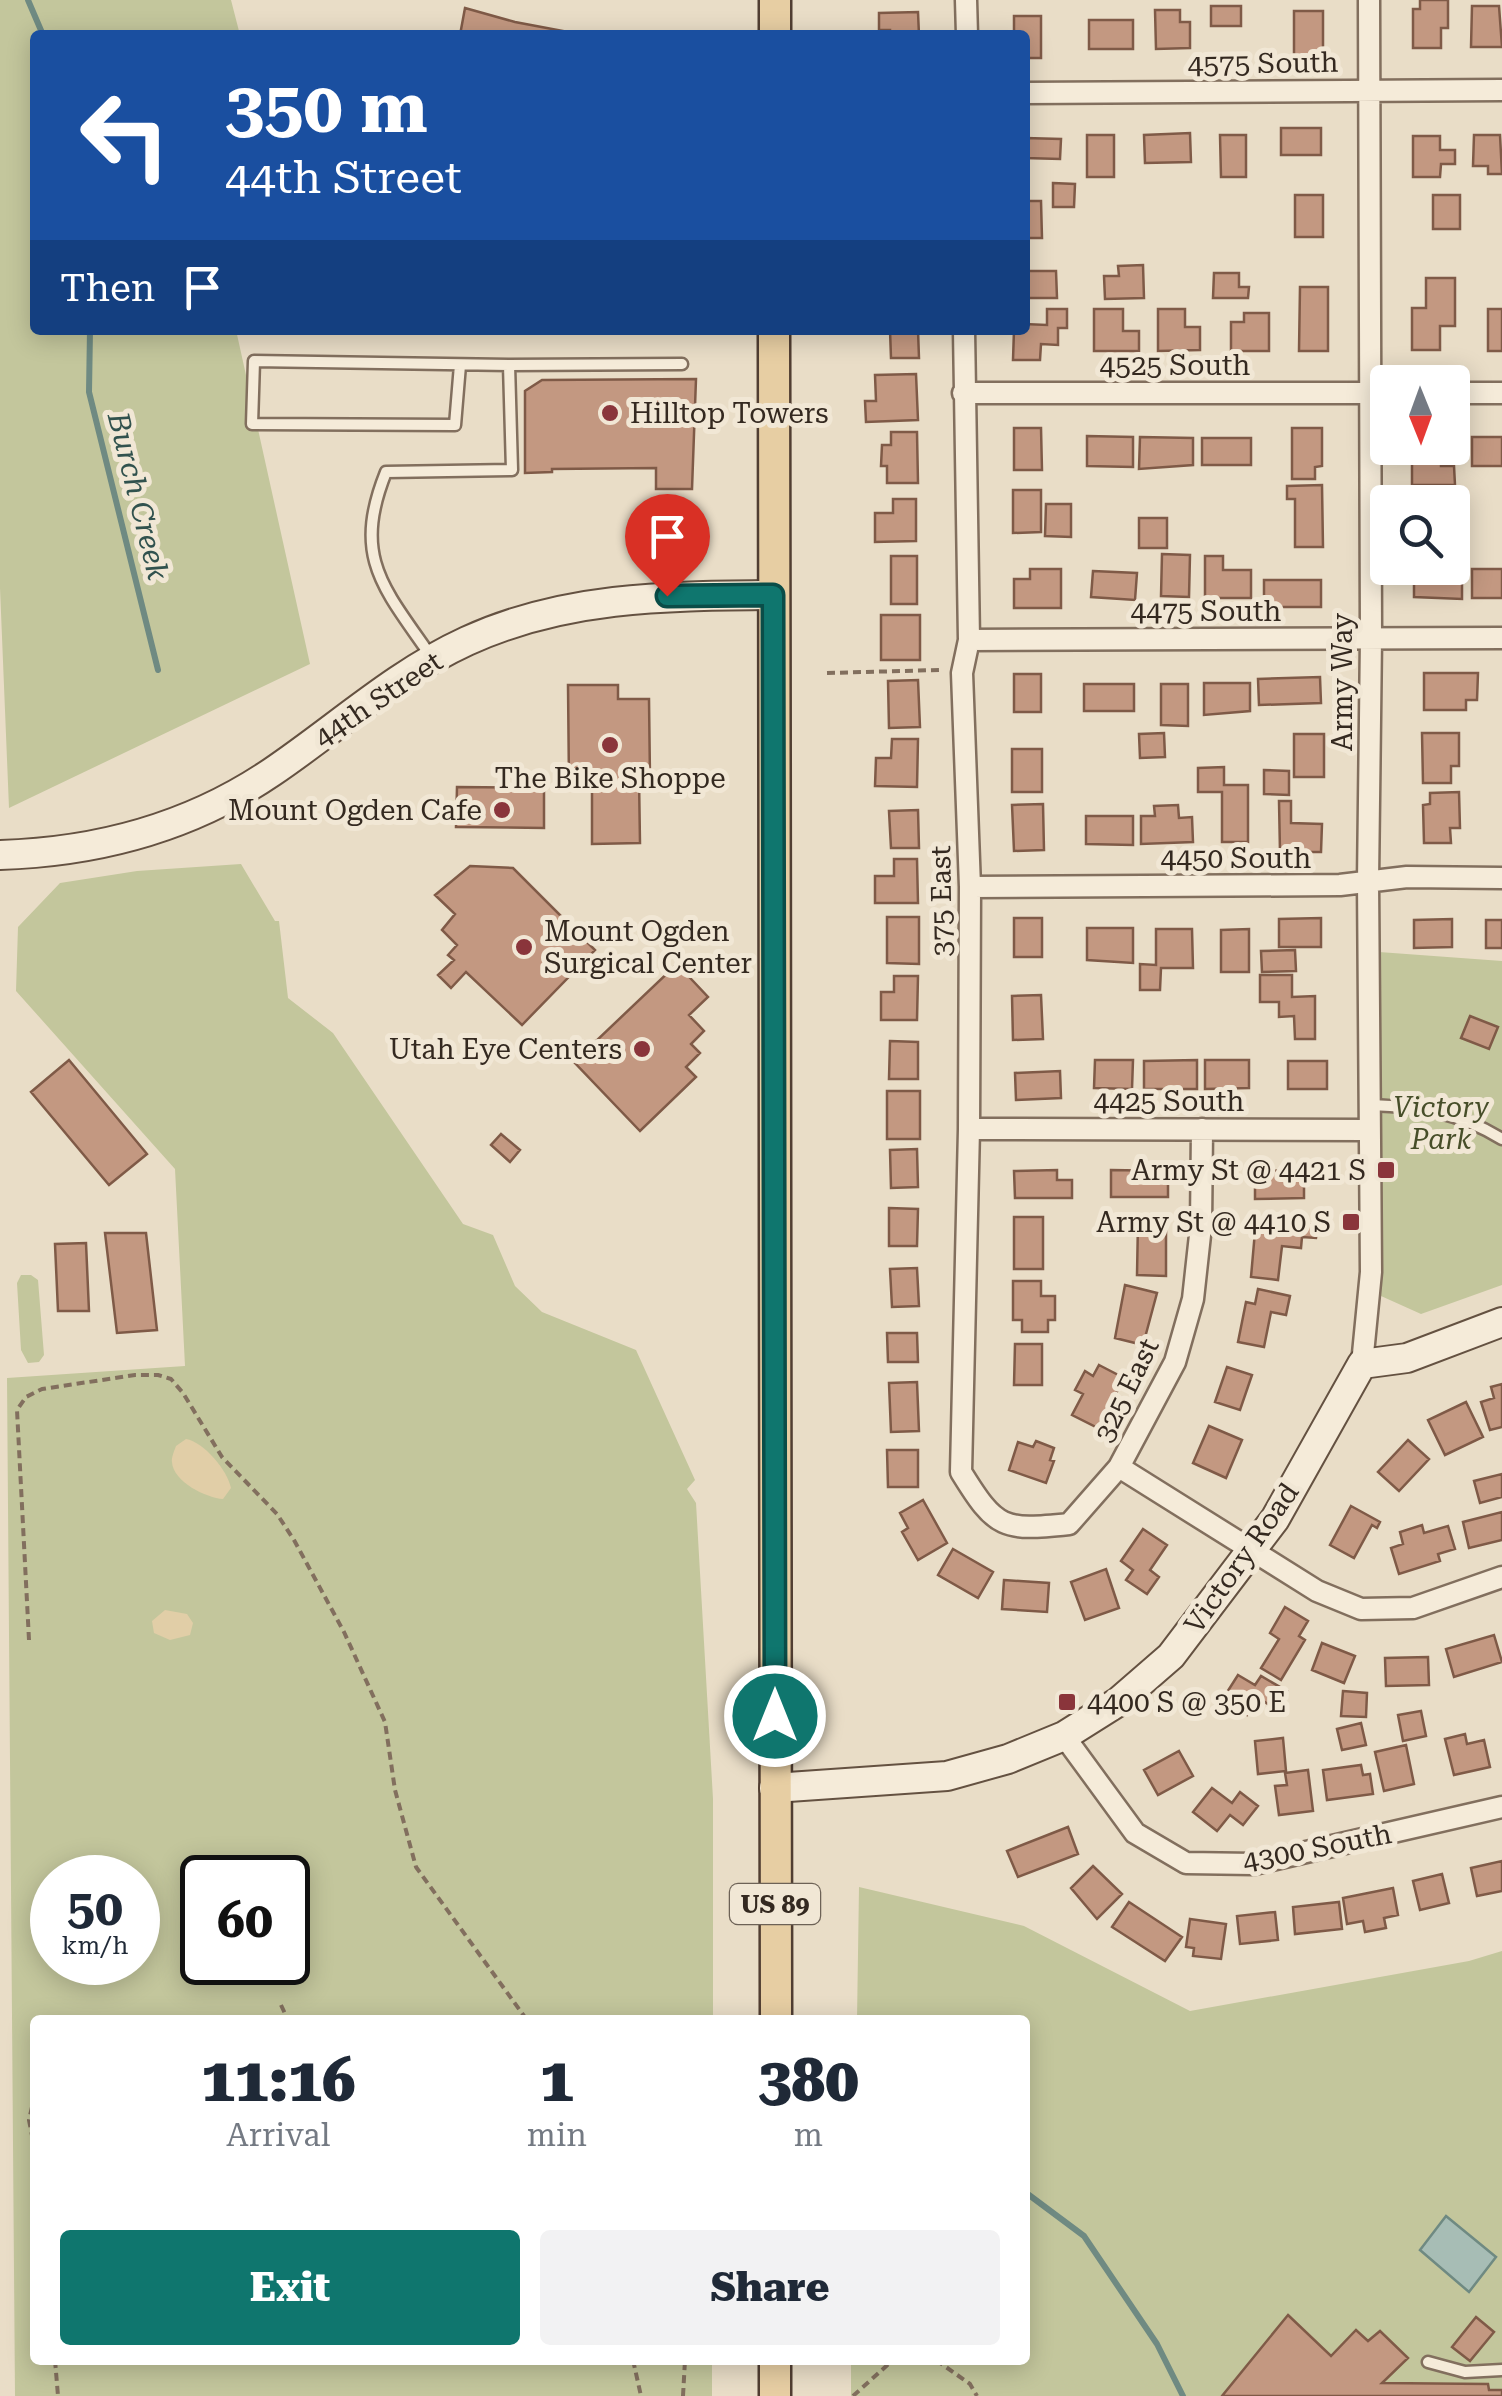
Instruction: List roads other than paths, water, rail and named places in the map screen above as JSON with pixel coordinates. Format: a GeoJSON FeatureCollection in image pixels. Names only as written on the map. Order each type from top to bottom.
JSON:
{"type":"FeatureCollection","features":[{"type":"Feature","properties":{"kind":"main road"},"geometry":{"type":"LineString","coordinates":[[775,0],[775,30]]}},
{"type":"Feature","properties":{"kind":"main road","name":"US 89"},"geometry":{"type":"LineString","coordinates":[[774,335],[776,2015]]}},
{"type":"Feature","properties":{"kind":"main road"},"geometry":{"type":"LineString","coordinates":[[775,2365],[775,2396]]}},
{"type":"Feature","properties":{"kind":"street"},"geometry":{"type":"LineString","coordinates":[[966,0],[967,30]]}},
{"type":"Feature","properties":{"kind":"street","name":"Army Way"},"geometry":{"type":"LineString","coordinates":[[1369,0],[1377,365]]}},
{"type":"Feature","properties":{"kind":"street","name":"4575 South"},"geometry":{"type":"LineString","coordinates":[[1030,94],[1502,90]]}},
{"type":"Feature","properties":{"kind":"street","name":"375 East"},"geometry":{"type":"LineString","coordinates":[[960,1472],[969,1129],[970,887],[962,672],[970,640],[964,335]]}},
{"type":"Feature","properties":{"kind":"street","name":"4525 South"},"geometry":{"type":"LineString","coordinates":[[964,393],[1370,393]]}},
{"type":"Feature","properties":{"kind":"street"},"geometry":{"type":"LineString","coordinates":[[1470,393],[1502,393]]}},
{"type":"Feature","properties":{"kind":"street","name":"Army Way"},"geometry":{"type":"LineString","coordinates":[[1362,1364],[1371,1272],[1368,882],[1376,465]]}},
{"type":"Feature","properties":{"kind":"street","name":"44th Street"},"geometry":{"type":"LineString","coordinates":[[0,855],[39,854],[132,837],[196,816],[271,773],[389,685],[468,640],[552,610],[589,602],[667,596],[773,595]]}},
{"type":"Feature","properties":{"kind":"street","name":"4475 South"},"geometry":{"type":"LineString","coordinates":[[970,640],[1502,638]]}},
{"type":"Feature","properties":{"kind":"street","name":"4450 South"},"geometry":{"type":"LineString","coordinates":[[970,887],[1340,885],[1407,877],[1502,878]]}},
{"type":"Feature","properties":{"kind":"street","name":"4425 South"},"geometry":{"type":"LineString","coordinates":[[969,1129],[1368,1130]]}},
{"type":"Feature","properties":{"kind":"street","name":"325 East"},"geometry":{"type":"LineString","coordinates":[[960,1472],[984,1511],[1020,1529],[1069,1524],[1119,1467],[1175,1362],[1193,1299],[1201,1226],[1202,1129]]}},
{"type":"Feature","properties":{"kind":"street"},"geometry":{"type":"LineString","coordinates":[[1362,1364],[1407,1358],[1502,1322]]}},
{"type":"Feature","properties":{"kind":"street","name":"Victory Road"},"geometry":{"type":"LineString","coordinates":[[1064,1736],[1118,1702],[1171,1656],[1275,1520],[1362,1364]]}},
{"type":"Feature","properties":{"kind":"street"},"geometry":{"type":"LineString","coordinates":[[1119,1467],[1317,1591],[1362,1609],[1412,1608],[1502,1576]]}},
{"type":"Feature","properties":{"kind":"street"},"geometry":{"type":"LineString","coordinates":[[774,1788],[946,1776],[1008,1759],[1064,1736]]}},
{"type":"Feature","properties":{"kind":"street","name":"4300 South"},"geometry":{"type":"LineString","coordinates":[[1064,1736],[1135,1834],[1186,1863],[1254,1864],[1502,1807]]}},
{"type":"Feature","properties":{"kind":"lane"},"geometry":{"type":"LineString","coordinates":[[460,365],[455,425],[252,424],[254,361],[682,364]]}},
{"type":"Feature","properties":{"kind":"lane"},"geometry":{"type":"LineString","coordinates":[[434,660],[382,587],[371,552],[372,506],[386,472],[512,470],[509,365]]}},
{"type":"Feature","properties":{"kind":"lane"},"geometry":{"type":"LineString","coordinates":[[1369,1105],[1418,1106],[1474,1122],[1502,1140]]}},
{"type":"Feature","properties":{"kind":"lane"},"geometry":{"type":"LineString","coordinates":[[1428,2362],[1466,2372],[1502,2370]]}},
{"type":"Feature","properties":{"kind":"water"},"geometry":{"type":"Polygon","coordinates":[[[1446,2216],[1496,2257],[1469,2292],[1420,2250],[1446,2216]]]}},
{"type":"Feature","properties":{"kind":"waterway","name":"Burch Creek"},"geometry":{"type":"LineString","coordinates":[[28,0],[41,30]]}},
{"type":"Feature","properties":{"kind":"waterway","name":"Burch Creek"},"geometry":{"type":"LineString","coordinates":[[90,335],[89,392],[158,670]]}},
{"type":"Feature","properties":{"kind":"waterway","name":"Burch Creek"},"geometry":{"type":"LineString","coordinates":[[1030,2196],[1084,2236],[1157,2344],[1183,2396]]}},
{"type":"Feature","properties":{"kind":"place","name":"Hilltop Towers"},"geometry":{"type":"Point","coordinates":[610,413]}},
{"type":"Feature","properties":{"kind":"place","name":"The Bike Shoppe"},"geometry":{"type":"Point","coordinates":[610,745]}},
{"type":"Feature","properties":{"kind":"place","name":"Mount Ogden Cafe"},"geometry":{"type":"Point","coordinates":[502,810]}},
{"type":"Feature","properties":{"kind":"place","name":"Mount Ogden Surgical Center"},"geometry":{"type":"Point","coordinates":[524,947]}},
{"type":"Feature","properties":{"kind":"place","name":"Utah Eye Centers"},"geometry":{"type":"Point","coordinates":[642,1049]}},
{"type":"Feature","properties":{"kind":"place","name":"Army St @ 4421 S"},"geometry":{"type":"Point","coordinates":[1386,1170]}},
{"type":"Feature","properties":{"kind":"place","name":"Army St @ 4410 S"},"geometry":{"type":"Point","coordinates":[1351,1222]}},
{"type":"Feature","properties":{"kind":"place","name":"4400 S @ 350 E"},"geometry":{"type":"Point","coordinates":[1067,1702]}},
{"type":"Feature","properties":{"kind":"park label","name":"Victory Park"},"geometry":{"type":"Point","coordinates":[1441,1123]}}]}
